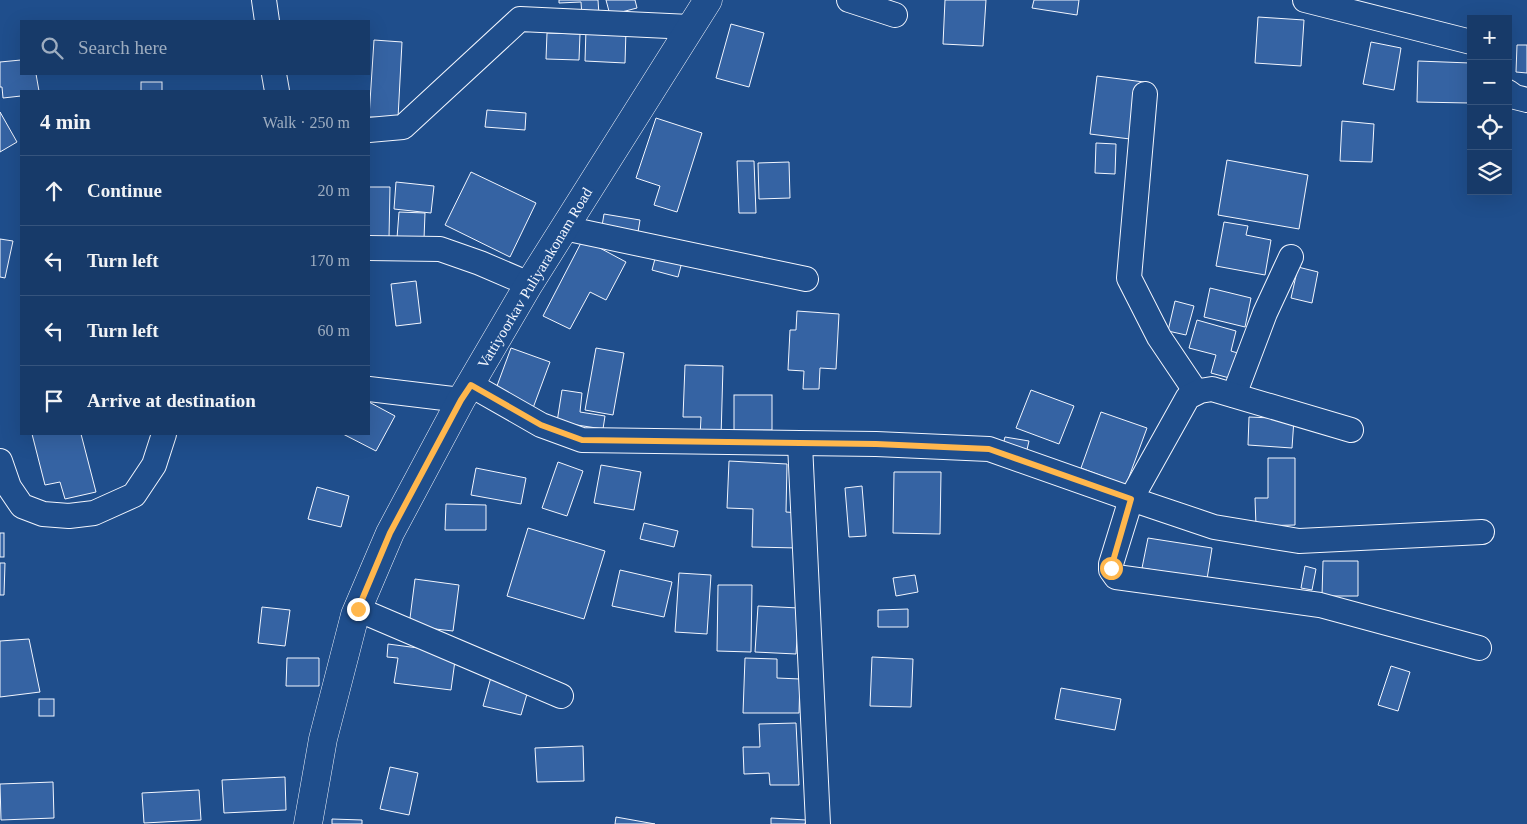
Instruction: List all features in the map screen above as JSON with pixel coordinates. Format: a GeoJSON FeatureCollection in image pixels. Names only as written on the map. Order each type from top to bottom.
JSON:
{"type":"FeatureCollection","features":[{"type":"Feature","properties":{"kind":"main road","name":"Vattiyoorkav Puliyarakonam Road"},"geometry":{"type":"LineString","coordinates":[[308,824],[323,739],[358,609],[390,533],[466,393],[529,284],[708,0]]}},
{"type":"Feature","properties":{"kind":"street"},"geometry":{"type":"LineString","coordinates":[[264,0],[267,20]]}},
{"type":"Feature","properties":{"kind":"street"},"geometry":{"type":"LineString","coordinates":[[849,0],[895,15]]}},
{"type":"Feature","properties":{"kind":"street"},"geometry":{"type":"LineString","coordinates":[[1305,0],[1467,41]]}},
{"type":"Feature","properties":{"kind":"street"},"geometry":{"type":"LineString","coordinates":[[370,130],[403,127],[520,19],[690,27]]}},
{"type":"Feature","properties":{"kind":"street"},"geometry":{"type":"LineString","coordinates":[[274,75],[277,90]]}},
{"type":"Feature","properties":{"kind":"street"},"geometry":{"type":"LineString","coordinates":[[1145,94],[1129,278],[1159,337],[1196,392]]}},
{"type":"Feature","properties":{"kind":"street"},"geometry":{"type":"LineString","coordinates":[[1512,95],[1527,100]]}},
{"type":"Feature","properties":{"kind":"street"},"geometry":{"type":"LineString","coordinates":[[564,228],[806,279]]}},
{"type":"Feature","properties":{"kind":"street"},"geometry":{"type":"LineString","coordinates":[[370,248],[440,249],[480,263],[529,284]]}},
{"type":"Feature","properties":{"kind":"street"},"geometry":{"type":"LineString","coordinates":[[1234,395],[1264,314],[1291,257]]}},
{"type":"Feature","properties":{"kind":"street"},"geometry":{"type":"LineString","coordinates":[[370,389],[466,393],[582,440],[989,449],[1214,527],[1299,540],[1482,532]]}},
{"type":"Feature","properties":{"kind":"street"},"geometry":{"type":"LineString","coordinates":[[1351,430],[1234,395],[1212,390],[1196,392],[1188,397],[1131,499],[1111,564],[1114,576],[1320,605],[1479,648]]}},
{"type":"Feature","properties":{"kind":"street"},"geometry":{"type":"LineString","coordinates":[[0,461],[9,487],[22,506],[43,514],[69,516],[94,514],[134,495],[154,465],[164,435]]}},
{"type":"Feature","properties":{"kind":"street"},"geometry":{"type":"LineString","coordinates":[[800,444],[818,824]]}},
{"type":"Feature","properties":{"kind":"street"},"geometry":{"type":"LineString","coordinates":[[358,609],[561,696]]}},
{"type":"Feature","properties":{"kind":"building"},"geometry":{"type":"Polygon","coordinates":[[[559,0],[598,0],[599,15],[582,16],[581,2],[559,3],[559,0]]]}},
{"type":"Feature","properties":{"kind":"building"},"geometry":{"type":"Polygon","coordinates":[[[606,0],[635,0],[637,8],[610,15],[606,0]]]}},
{"type":"Feature","properties":{"kind":"building"},"geometry":{"type":"Polygon","coordinates":[[[945,0],[986,0],[983,46],[943,44],[945,0]]]}},
{"type":"Feature","properties":{"kind":"building"},"geometry":{"type":"Polygon","coordinates":[[[1034,0],[1079,0],[1077,15],[1032,8],[1034,0]]]}},
{"type":"Feature","properties":{"kind":"building"},"geometry":{"type":"Polygon","coordinates":[[[1258,17],[1304,20],[1301,66],[1255,63],[1258,17]]]}},
{"type":"Feature","properties":{"kind":"building"},"geometry":{"type":"Polygon","coordinates":[[[731,24],[764,33],[749,87],[716,78],[731,24]]]}},
{"type":"Feature","properties":{"kind":"building"},"geometry":{"type":"Polygon","coordinates":[[[586,29],[626,30],[625,63],[585,61],[586,29]]]}},
{"type":"Feature","properties":{"kind":"building"},"geometry":{"type":"Polygon","coordinates":[[[547,33],[580,34],[579,60],[546,59],[547,33]]]}},
{"type":"Feature","properties":{"kind":"building"},"geometry":{"type":"Polygon","coordinates":[[[374,40],[402,42],[398,118],[370,117],[374,40]]]}},
{"type":"Feature","properties":{"kind":"building"},"geometry":{"type":"Polygon","coordinates":[[[1371,42],[1401,48],[1394,90],[1363,84],[1371,42]]]}},
{"type":"Feature","properties":{"kind":"building"},"geometry":{"type":"Polygon","coordinates":[[[1517,45],[1527,45],[1527,73],[1516,72],[1517,45]]]}},
{"type":"Feature","properties":{"kind":"building"},"geometry":{"type":"Polygon","coordinates":[[[20,60],[20,75],[36,75],[39,90],[20,90],[20,96],[3,98],[2,87],[0,87],[0,62],[20,60]]]}},
{"type":"Feature","properties":{"kind":"building"},"geometry":{"type":"Polygon","coordinates":[[[1418,61],[1467,63],[1467,103],[1417,102],[1418,61]]]}},
{"type":"Feature","properties":{"kind":"building"},"geometry":{"type":"Polygon","coordinates":[[[1097,76],[1144,82],[1138,140],[1090,134],[1097,76]]]}},
{"type":"Feature","properties":{"kind":"building"},"geometry":{"type":"Polygon","coordinates":[[[141,82],[162,82],[162,90],[141,90],[141,82]]]}},
{"type":"Feature","properties":{"kind":"building"},"geometry":{"type":"Polygon","coordinates":[[[487,110],[526,113],[525,130],[485,127],[487,110]]]}},
{"type":"Feature","properties":{"kind":"building"},"geometry":{"type":"Polygon","coordinates":[[[0,112],[17,142],[0,152],[0,112]]]}},
{"type":"Feature","properties":{"kind":"building"},"geometry":{"type":"Polygon","coordinates":[[[656,118],[702,133],[677,212],[654,205],[660,186],[636,178],[656,118]]]}},
{"type":"Feature","properties":{"kind":"building"},"geometry":{"type":"Polygon","coordinates":[[[1342,121],[1374,124],[1372,162],[1340,161],[1342,121]]]}},
{"type":"Feature","properties":{"kind":"building"},"geometry":{"type":"Polygon","coordinates":[[[1096,143],[1116,144],[1115,174],[1095,173],[1096,143]]]}},
{"type":"Feature","properties":{"kind":"building"},"geometry":{"type":"Polygon","coordinates":[[[1227,160],[1308,175],[1299,229],[1218,215],[1227,160]]]}},
{"type":"Feature","properties":{"kind":"building"},"geometry":{"type":"Polygon","coordinates":[[[737,161],[754,161],[756,213],[739,213],[737,161]]]}},
{"type":"Feature","properties":{"kind":"building"},"geometry":{"type":"Polygon","coordinates":[[[789,162],[790,198],[759,199],[758,163],[789,162]]]}},
{"type":"Feature","properties":{"kind":"building"},"geometry":{"type":"Polygon","coordinates":[[[471,172],[536,203],[510,257],[445,225],[471,172]]]}},
{"type":"Feature","properties":{"kind":"building"},"geometry":{"type":"Polygon","coordinates":[[[396,182],[434,186],[431,213],[394,209],[396,182]]]}},
{"type":"Feature","properties":{"kind":"building"},"geometry":{"type":"Polygon","coordinates":[[[370,187],[390,187],[389,238],[370,238],[370,187]]]}},
{"type":"Feature","properties":{"kind":"building"},"geometry":{"type":"Polygon","coordinates":[[[399,212],[425,213],[424,239],[397,238],[399,212]]]}},
{"type":"Feature","properties":{"kind":"building"},"geometry":{"type":"Polygon","coordinates":[[[604,214],[640,220],[638,232],[602,226],[604,214]]]}},
{"type":"Feature","properties":{"kind":"building"},"geometry":{"type":"Polygon","coordinates":[[[1224,222],[1248,226],[1246,235],[1271,240],[1265,275],[1216,266],[1224,222]]]}},
{"type":"Feature","properties":{"kind":"building"},"geometry":{"type":"Polygon","coordinates":[[[0,239],[13,241],[5,278],[0,277],[0,239]]]}},
{"type":"Feature","properties":{"kind":"building"},"geometry":{"type":"Polygon","coordinates":[[[583,239],[626,262],[606,300],[590,292],[570,329],[543,316],[583,239]]]}},
{"type":"Feature","properties":{"kind":"building"},"geometry":{"type":"Polygon","coordinates":[[[656,255],[682,262],[678,277],[652,270],[656,255]]]}},
{"type":"Feature","properties":{"kind":"building"},"geometry":{"type":"Polygon","coordinates":[[[1298,267],[1318,272],[1312,303],[1291,298],[1298,267]]]}},
{"type":"Feature","properties":{"kind":"building"},"geometry":{"type":"Polygon","coordinates":[[[416,281],[421,323],[396,326],[391,284],[416,281]]]}},
{"type":"Feature","properties":{"kind":"building"},"geometry":{"type":"Polygon","coordinates":[[[1210,288],[1251,298],[1245,327],[1204,317],[1210,288]]]}},
{"type":"Feature","properties":{"kind":"building"},"geometry":{"type":"Polygon","coordinates":[[[1175,301],[1194,306],[1186,335],[1168,331],[1175,301]]]}},
{"type":"Feature","properties":{"kind":"building"},"geometry":{"type":"Polygon","coordinates":[[[797,311],[839,314],[836,369],[820,368],[819,389],[803,389],[804,371],[788,370],[790,330],[796,330],[797,311]]]}},
{"type":"Feature","properties":{"kind":"building"},"geometry":{"type":"Polygon","coordinates":[[[1197,320],[1236,331],[1231,351],[1241,354],[1233,379],[1211,373],[1216,355],[1189,348],[1197,320]]]}},
{"type":"Feature","properties":{"kind":"building"},"geometry":{"type":"Polygon","coordinates":[[[511,348],[550,362],[533,408],[494,394],[511,348]]]}},
{"type":"Feature","properties":{"kind":"building"},"geometry":{"type":"Polygon","coordinates":[[[596,348],[624,353],[613,415],[585,410],[596,348]]]}},
{"type":"Feature","properties":{"kind":"building"},"geometry":{"type":"Polygon","coordinates":[[[685,365],[723,366],[721,438],[700,437],[701,417],[683,417],[685,365]]]}},
{"type":"Feature","properties":{"kind":"building"},"geometry":{"type":"Polygon","coordinates":[[[562,390],[582,393],[580,412],[605,416],[603,429],[557,422],[562,390]]]}},
{"type":"Feature","properties":{"kind":"building"},"geometry":{"type":"Polygon","coordinates":[[[1031,390],[1074,406],[1059,444],[1016,428],[1031,390]]]}},
{"type":"Feature","properties":{"kind":"building"},"geometry":{"type":"Polygon","coordinates":[[[734,395],[772,395],[772,430],[734,430],[734,395]]]}},
{"type":"Feature","properties":{"kind":"building"},"geometry":{"type":"Polygon","coordinates":[[[370,403],[395,416],[376,451],[345,435],[370,435],[370,403]]]}},
{"type":"Feature","properties":{"kind":"building"},"geometry":{"type":"Polygon","coordinates":[[[1101,412],[1147,428],[1126,485],[1081,468],[1101,412]]]}},
{"type":"Feature","properties":{"kind":"building"},"geometry":{"type":"Polygon","coordinates":[[[1249,417],[1294,419],[1292,448],[1248,445],[1249,417]]]}},
{"type":"Feature","properties":{"kind":"building"},"geometry":{"type":"Polygon","coordinates":[[[32,435],[81,435],[96,492],[65,499],[60,482],[45,485],[32,435]]]}},
{"type":"Feature","properties":{"kind":"building"},"geometry":{"type":"Polygon","coordinates":[[[1005,437],[1029,441],[1026,454],[1002,449],[1005,437]]]}},
{"type":"Feature","properties":{"kind":"building"},"geometry":{"type":"Polygon","coordinates":[[[1268,458],[1295,458],[1295,525],[1256,526],[1255,498],[1268,498],[1268,458]]]}},
{"type":"Feature","properties":{"kind":"building"},"geometry":{"type":"Polygon","coordinates":[[[729,461],[787,464],[786,512],[801,513],[799,548],[752,547],[753,509],[727,508],[729,461]]]}},
{"type":"Feature","properties":{"kind":"building"},"geometry":{"type":"Polygon","coordinates":[[[558,462],[583,471],[567,516],[542,508],[558,462]]]}},
{"type":"Feature","properties":{"kind":"building"},"geometry":{"type":"Polygon","coordinates":[[[601,465],[641,472],[634,510],[594,503],[601,465]]]}},
{"type":"Feature","properties":{"kind":"building"},"geometry":{"type":"Polygon","coordinates":[[[476,468],[526,478],[521,504],[471,495],[476,468]]]}},
{"type":"Feature","properties":{"kind":"building"},"geometry":{"type":"Polygon","coordinates":[[[894,472],[941,472],[940,534],[893,533],[894,472]]]}},
{"type":"Feature","properties":{"kind":"building"},"geometry":{"type":"Polygon","coordinates":[[[862,486],[866,536],[849,537],[845,488],[862,486]]]}},
{"type":"Feature","properties":{"kind":"building"},"geometry":{"type":"Polygon","coordinates":[[[317,487],[349,496],[341,527],[308,519],[317,487]]]}},
{"type":"Feature","properties":{"kind":"building"},"geometry":{"type":"Polygon","coordinates":[[[446,504],[486,505],[486,530],[445,530],[446,504]]]}},
{"type":"Feature","properties":{"kind":"building"},"geometry":{"type":"Polygon","coordinates":[[[644,523],[678,531],[674,547],[640,539],[644,523]]]}},
{"type":"Feature","properties":{"kind":"building"},"geometry":{"type":"Polygon","coordinates":[[[528,528],[605,551],[584,619],[507,596],[528,528]]]}},
{"type":"Feature","properties":{"kind":"building"},"geometry":{"type":"Polygon","coordinates":[[[0,533],[4,533],[4,557],[0,557],[0,533]]]}},
{"type":"Feature","properties":{"kind":"building"},"geometry":{"type":"Polygon","coordinates":[[[1148,538],[1212,548],[1207,579],[1142,568],[1148,538]]]}},
{"type":"Feature","properties":{"kind":"building"},"geometry":{"type":"Polygon","coordinates":[[[1323,561],[1358,561],[1358,596],[1322,596],[1323,561]]]}},
{"type":"Feature","properties":{"kind":"building"},"geometry":{"type":"Polygon","coordinates":[[[0,563],[5,563],[4,595],[0,595],[0,563]]]}},
{"type":"Feature","properties":{"kind":"building"},"geometry":{"type":"Polygon","coordinates":[[[1305,566],[1316,569],[1312,590],[1301,588],[1305,566]]]}},
{"type":"Feature","properties":{"kind":"building"},"geometry":{"type":"Polygon","coordinates":[[[620,570],[672,582],[664,617],[612,606],[620,570]]]}},
{"type":"Feature","properties":{"kind":"building"},"geometry":{"type":"Polygon","coordinates":[[[679,573],[711,575],[707,634],[675,632],[679,573]]]}},
{"type":"Feature","properties":{"kind":"building"},"geometry":{"type":"Polygon","coordinates":[[[915,575],[918,592],[896,596],[893,578],[915,575]]]}},
{"type":"Feature","properties":{"kind":"building"},"geometry":{"type":"Polygon","coordinates":[[[415,579],[459,585],[453,631],[409,626],[415,579]]]}},
{"type":"Feature","properties":{"kind":"building"},"geometry":{"type":"Polygon","coordinates":[[[718,585],[752,585],[751,652],[717,651],[718,585]]]}},
{"type":"Feature","properties":{"kind":"building"},"geometry":{"type":"Polygon","coordinates":[[[758,606],[799,608],[796,654],[755,652],[758,606]]]}},
{"type":"Feature","properties":{"kind":"building"},"geometry":{"type":"Polygon","coordinates":[[[262,607],[290,610],[285,646],[258,643],[262,607]]]}},
{"type":"Feature","properties":{"kind":"building"},"geometry":{"type":"Polygon","coordinates":[[[908,609],[908,627],[878,627],[878,610],[908,609]]]}},
{"type":"Feature","properties":{"kind":"building"},"geometry":{"type":"Polygon","coordinates":[[[29,639],[40,692],[0,697],[0,641],[29,639]]]}},
{"type":"Feature","properties":{"kind":"building"},"geometry":{"type":"Polygon","coordinates":[[[388,644],[456,653],[451,690],[394,683],[398,658],[387,657],[388,644]]]}},
{"type":"Feature","properties":{"kind":"building"},"geometry":{"type":"Polygon","coordinates":[[[872,657],[913,659],[911,707],[870,706],[872,657]]]}},
{"type":"Feature","properties":{"kind":"building"},"geometry":{"type":"Polygon","coordinates":[[[287,658],[319,658],[319,686],[286,686],[287,658]]]}},
{"type":"Feature","properties":{"kind":"building"},"geometry":{"type":"Polygon","coordinates":[[[745,658],[777,659],[777,678],[800,679],[799,713],[743,713],[745,658]]]}},
{"type":"Feature","properties":{"kind":"building"},"geometry":{"type":"Polygon","coordinates":[[[1391,666],[1410,672],[1398,711],[1378,705],[1391,666]]]}},
{"type":"Feature","properties":{"kind":"building"},"geometry":{"type":"Polygon","coordinates":[[[491,677],[529,687],[521,715],[483,706],[491,677]]]}},
{"type":"Feature","properties":{"kind":"building"},"geometry":{"type":"Polygon","coordinates":[[[1061,688],[1121,699],[1115,730],[1055,719],[1061,688]]]}},
{"type":"Feature","properties":{"kind":"building"},"geometry":{"type":"Polygon","coordinates":[[[39,699],[54,699],[54,716],[39,716],[39,699]]]}},
{"type":"Feature","properties":{"kind":"building"},"geometry":{"type":"Polygon","coordinates":[[[796,723],[799,785],[770,785],[769,773],[744,774],[743,747],[760,747],[759,724],[796,723]]]}},
{"type":"Feature","properties":{"kind":"building"},"geometry":{"type":"Polygon","coordinates":[[[583,746],[584,781],[537,782],[535,748],[583,746]]]}},
{"type":"Feature","properties":{"kind":"building"},"geometry":{"type":"Polygon","coordinates":[[[390,767],[418,773],[409,815],[380,809],[390,767]]]}},
{"type":"Feature","properties":{"kind":"building"},"geometry":{"type":"Polygon","coordinates":[[[285,777],[286,810],[224,813],[222,780],[285,777]]]}},
{"type":"Feature","properties":{"kind":"building"},"geometry":{"type":"Polygon","coordinates":[[[53,782],[54,818],[1,820],[0,784],[53,782]]]}},
{"type":"Feature","properties":{"kind":"building"},"geometry":{"type":"Polygon","coordinates":[[[199,790],[201,820],[144,823],[142,793],[199,790]]]}},
{"type":"Feature","properties":{"kind":"building"},"geometry":{"type":"Polygon","coordinates":[[[616,817],[655,824],[615,824],[616,817]]]}},
{"type":"Feature","properties":{"kind":"building"},"geometry":{"type":"Polygon","coordinates":[[[771,818],[806,820],[805,824],[771,824],[771,818]]]}},
{"type":"Feature","properties":{"kind":"building"},"geometry":{"type":"Polygon","coordinates":[[[332,819],[362,820],[362,824],[332,824],[332,819]]]}},
{"type":"Feature","properties":{"kind":"route"},"geometry":{"type":"LineString","coordinates":[[358,609],[390,533],[461,400],[471,385],[541,425],[582,440],[876,444],[989,449],[1131,499],[1111,568]]}}]}
